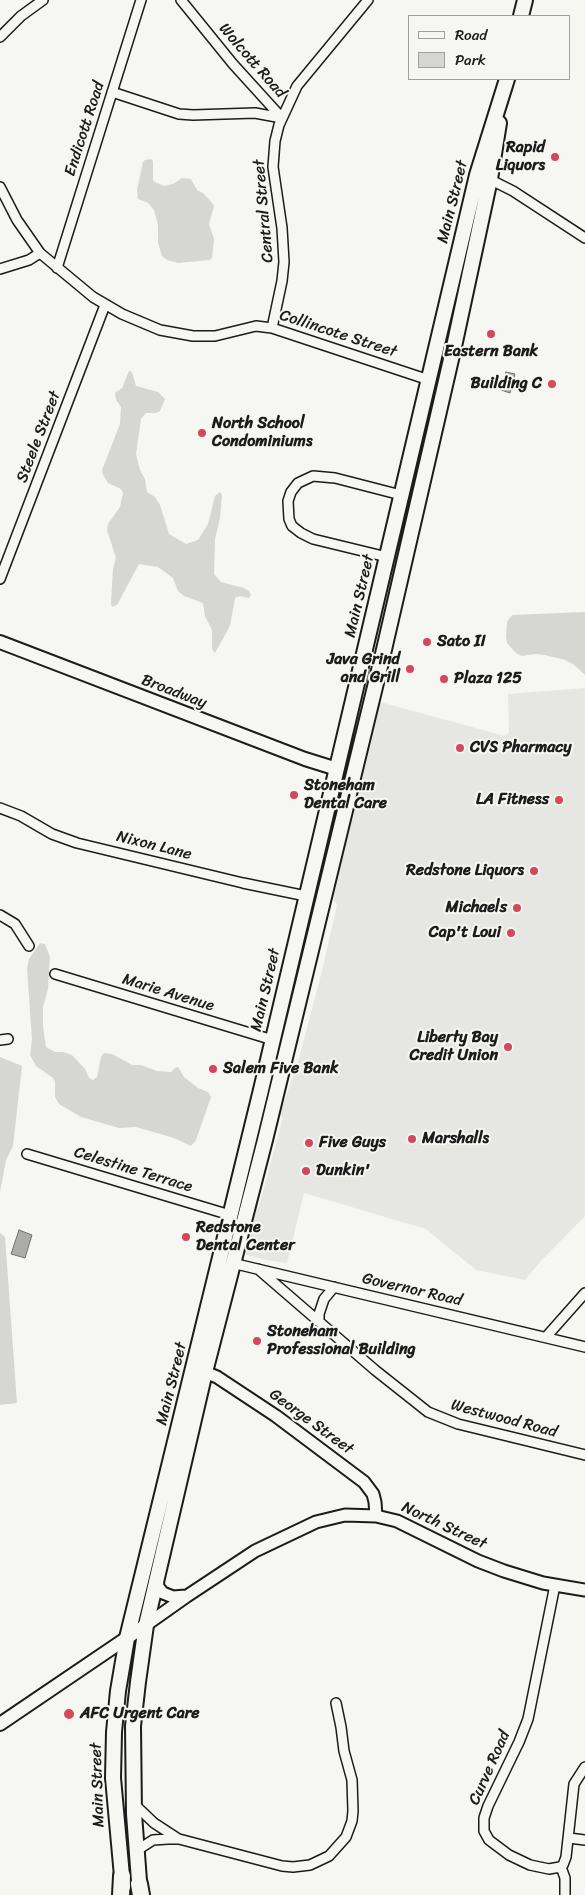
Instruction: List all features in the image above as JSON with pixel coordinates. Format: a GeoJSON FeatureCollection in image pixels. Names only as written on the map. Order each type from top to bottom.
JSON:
{"type":"FeatureCollection","features":[{"type":"Feature","properties":{"kind":"highway"},"geometry":{"type":"LineString","coordinates":[[122,1876],[123,1895]]}},
{"type":"Feature","properties":{"kind":"main road"},"geometry":{"type":"LineString","coordinates":[[521,15],[525,0]]}},
{"type":"Feature","properties":{"kind":"main road","name":"Main Street"},"geometry":{"type":"LineString","coordinates":[[122,1876],[115,1803],[114,1732],[118,1691],[127,1638],[273,1040],[453,277],[497,141],[501,100],[507,80]]}},
{"type":"Feature","properties":{"kind":"main road","name":"Main Street"},"geometry":{"type":"LineString","coordinates":[[140,1891],[133,1803],[133,1726],[146,1625],[205,1372],[316,931],[434,436],[467,287],[484,177]]}},
{"type":"Feature","properties":{"kind":"main road"},"geometry":{"type":"LineString","coordinates":[[453,277],[463,280],[467,287]]}},
{"type":"Feature","properties":{"kind":"main road"},"geometry":{"type":"LineString","coordinates":[[419,419],[419,426],[422,431],[434,436]]}},
{"type":"Feature","properties":{"kind":"main road","name":"Broadway"},"geometry":{"type":"LineString","coordinates":[[0,642],[337,770]]}},
{"type":"Feature","properties":{"kind":"main road","name":"North Street"},"geometry":{"type":"LineString","coordinates":[[0,1724],[146,1625]]}},
{"type":"Feature","properties":{"kind":"street"},"geometry":{"type":"LineString","coordinates":[[0,37],[21,16],[43,0]]}},
{"type":"Feature","properties":{"kind":"street","name":"Endicott Road"},"geometry":{"type":"LineString","coordinates":[[57,268],[141,0]]}},
{"type":"Feature","properties":{"kind":"street","name":"Wolcott Road"},"geometry":{"type":"LineString","coordinates":[[181,0],[233,64],[282,118]]}},
{"type":"Feature","properties":{"kind":"street","name":"Central Street"},"geometry":{"type":"LineString","coordinates":[[272,328],[284,262],[282,228],[273,167],[275,141],[282,118],[293,94],[368,0]]}},
{"type":"Feature","properties":{"kind":"street"},"geometry":{"type":"LineString","coordinates":[[112,92],[179,114],[255,112],[282,118]]}},
{"type":"Feature","properties":{"kind":"street"},"geometry":{"type":"LineString","coordinates":[[484,177],[513,191],[585,238]]}},
{"type":"Feature","properties":{"kind":"street","name":"Collincote Street"},"geometry":{"type":"LineString","coordinates":[[0,187],[20,225],[40,253],[106,305],[147,325],[183,335],[209,337],[248,327],[272,328],[429,380]]}},
{"type":"Feature","properties":{"kind":"street"},"geometry":{"type":"LineString","coordinates":[[0,269],[29,260],[40,253]]}},
{"type":"Feature","properties":{"kind":"street","name":"Steele Street"},"geometry":{"type":"LineString","coordinates":[[0,579],[106,305]]}},
{"type":"Feature","properties":{"kind":"street"},"geometry":{"type":"LineString","coordinates":[[387,557],[314,539],[301,533],[292,526],[289,519],[288,501],[291,492],[298,483],[313,476],[334,478],[401,495]]}},
{"type":"Feature","properties":{"kind":"street","name":"Nixon Lane"},"geometry":{"type":"LineString","coordinates":[[0,808],[21,816],[52,834],[77,843],[243,883],[306,896]]}},
{"type":"Feature","properties":{"kind":"street"},"geometry":{"type":"LineString","coordinates":[[0,915],[15,924],[29,946]]}},
{"type":"Feature","properties":{"kind":"street","name":"Marie Avenue"},"geometry":{"type":"LineString","coordinates":[[55,974],[273,1040]]}},
{"type":"Feature","properties":{"kind":"street","name":"Celestine Terrace"},"geometry":{"type":"LineString","coordinates":[[27,1154],[230,1216]]}},
{"type":"Feature","properties":{"kind":"street","name":"Governor Road"},"geometry":{"type":"LineString","coordinates":[[232,1263],[585,1347]]}},
{"type":"Feature","properties":{"kind":"street","name":"Westwood Road"},"geometry":{"type":"LineString","coordinates":[[258,1269],[410,1399],[436,1416],[458,1424],[585,1455]]}},
{"type":"Feature","properties":{"kind":"street"},"geometry":{"type":"LineString","coordinates":[[319,1322],[319,1314],[324,1299],[334,1288]]}},
{"type":"Feature","properties":{"kind":"street"},"geometry":{"type":"LineString","coordinates":[[546,1337],[585,1293]]}},
{"type":"Feature","properties":{"kind":"street","name":"George Street"},"geometry":{"type":"LineString","coordinates":[[205,1372],[217,1377],[276,1416],[364,1482],[373,1494],[376,1502],[376,1516]]}},
{"type":"Feature","properties":{"kind":"street","name":"North Street"},"geometry":{"type":"LineString","coordinates":[[146,1625],[256,1551],[310,1525],[338,1516],[376,1516],[407,1524],[467,1556],[495,1568],[556,1585],[585,1590]]}},
{"type":"Feature","properties":{"kind":"street"},"geometry":{"type":"LineString","coordinates":[[158,1571],[157,1585],[162,1593],[177,1598],[187,1596]]}},
{"type":"Feature","properties":{"kind":"street","name":"Curve Road"},"geometry":{"type":"LineString","coordinates":[[556,1585],[528,1719],[488,1806],[483,1825],[489,1840],[509,1855],[538,1867],[553,1869],[560,1867]]}},
{"type":"Feature","properties":{"kind":"street"},"geometry":{"type":"LineString","coordinates":[[136,1851],[157,1839],[179,1839],[282,1866],[310,1866],[332,1854],[348,1832],[354,1806],[352,1780],[344,1751],[336,1703]]}},
{"type":"Feature","properties":{"kind":"street"},"geometry":{"type":"LineString","coordinates":[[564,1895],[566,1881],[560,1867],[565,1862],[569,1838],[573,1786],[575,1780],[585,1767]]}},
{"type":"Feature","properties":{"kind":"street"},"geometry":{"type":"LineString","coordinates":[[133,1803],[154,1823],[179,1839]]}},
{"type":"Feature","properties":{"kind":"street"},"geometry":{"type":"LineString","coordinates":[[569,1838],[585,1840]]}},
{"type":"Feature","properties":{"kind":"shaded area"},"geometry":{"type":"Polygon","coordinates":[[[506,372],[515,374],[510,393],[501,390],[506,372]]]}},
{"type":"Feature","properties":{"kind":"shaded area"},"geometry":{"type":"Polygon","coordinates":[[[585,688],[585,1216],[525,1280],[476,1270],[426,1229],[304,1193],[287,1263],[247,1255],[244,1250],[254,1213],[259,1206],[283,1117],[279,1116],[298,1062],[322,971],[337,905],[333,898],[380,702],[505,736],[509,732],[508,694],[585,688]]]}},
{"type":"Feature","properties":{"kind":"shaded area"},"geometry":{"type":"Polygon","coordinates":[[[19,1230],[32,1235],[25,1258],[11,1254],[19,1230]]]}},
{"type":"Feature","properties":{"kind":"green space"},"geometry":{"type":"Polygon","coordinates":[[[151,159],[153,161],[153,180],[155,182],[164,186],[173,184],[182,178],[191,179],[197,190],[203,193],[213,204],[209,224],[214,239],[212,258],[210,260],[178,263],[167,260],[162,256],[158,242],[158,225],[154,210],[148,203],[138,199],[137,190],[143,162],[151,159]]]}},
{"type":"Feature","properties":{"kind":"green space"},"geometry":{"type":"Polygon","coordinates":[[[129,371],[132,372],[136,386],[158,392],[165,399],[160,411],[146,413],[141,419],[136,454],[140,470],[145,479],[147,492],[155,497],[160,505],[169,534],[186,544],[198,540],[208,524],[215,496],[220,492],[222,495],[220,518],[215,539],[214,574],[221,582],[244,588],[251,595],[249,598],[239,596],[235,598],[230,626],[215,653],[212,649],[212,630],[205,616],[203,603],[184,596],[178,591],[173,578],[158,567],[139,564],[117,605],[112,607],[113,569],[116,558],[107,530],[108,524],[120,507],[123,493],[121,489],[108,483],[102,470],[120,424],[121,407],[116,400],[115,393],[122,388],[129,371]]]}},
{"type":"Feature","properties":{"kind":"green space"},"geometry":{"type":"Polygon","coordinates":[[[585,612],[585,675],[573,664],[565,660],[545,655],[522,656],[516,653],[507,643],[507,622],[512,615],[585,612]]]}},
{"type":"Feature","properties":{"kind":"green space"},"geometry":{"type":"Polygon","coordinates":[[[40,943],[45,944],[50,957],[48,989],[43,1007],[46,1047],[55,1052],[72,1055],[85,1069],[89,1078],[93,1080],[97,1077],[101,1057],[104,1053],[112,1054],[132,1065],[141,1065],[157,1071],[171,1072],[178,1067],[184,1077],[198,1088],[208,1092],[211,1097],[196,1140],[191,1146],[174,1138],[136,1127],[119,1128],[81,1117],[59,1104],[55,1097],[55,1082],[53,1078],[36,1066],[30,1055],[32,1040],[27,968],[29,959],[40,943]]]}},
{"type":"Feature","properties":{"kind":"green space"},"geometry":{"type":"Polygon","coordinates":[[[0,1057],[22,1066],[13,1146],[6,1160],[0,1192],[0,1057]]]}},
{"type":"Feature","properties":{"kind":"green space"},"geometry":{"type":"Polygon","coordinates":[[[0,1233],[5,1237],[17,1403],[0,1405],[0,1233]]]}},
{"type":"Feature","properties":{"kind":"place","name":"Rapid Liquors"},"geometry":{"type":"Point","coordinates":[555,157]}},
{"type":"Feature","properties":{"kind":"place","name":"Eastern Bank"},"geometry":{"type":"Point","coordinates":[491,334]}},
{"type":"Feature","properties":{"kind":"place","name":"Building C"},"geometry":{"type":"Point","coordinates":[552,384]}},
{"type":"Feature","properties":{"kind":"place","name":"North School Condominiums"},"geometry":{"type":"Point","coordinates":[202,433]}},
{"type":"Feature","properties":{"kind":"place","name":"Sato II"},"geometry":{"type":"Point","coordinates":[427,642]}},
{"type":"Feature","properties":{"kind":"place","name":"Java Grind and Grill"},"geometry":{"type":"Point","coordinates":[410,669]}},
{"type":"Feature","properties":{"kind":"place","name":"Plaza 125"},"geometry":{"type":"Point","coordinates":[444,679]}},
{"type":"Feature","properties":{"kind":"place","name":"CVS Pharmacy"},"geometry":{"type":"Point","coordinates":[460,748]}},
{"type":"Feature","properties":{"kind":"place","name":"Stoneham Dental Care"},"geometry":{"type":"Point","coordinates":[294,795]}},
{"type":"Feature","properties":{"kind":"place","name":"LA Fitness"},"geometry":{"type":"Point","coordinates":[559,800]}},
{"type":"Feature","properties":{"kind":"place","name":"Redstone Liquors"},"geometry":{"type":"Point","coordinates":[534,871]}},
{"type":"Feature","properties":{"kind":"place","name":"Michaels"},"geometry":{"type":"Point","coordinates":[517,908]}},
{"type":"Feature","properties":{"kind":"place","name":"Cap't Loui"},"geometry":{"type":"Point","coordinates":[511,933]}},
{"type":"Feature","properties":{"kind":"place","name":"Liberty Bay Credit Union"},"geometry":{"type":"Point","coordinates":[508,1047]}},
{"type":"Feature","properties":{"kind":"place","name":"Salem Five Bank"},"geometry":{"type":"Point","coordinates":[213,1069]}},
{"type":"Feature","properties":{"kind":"place","name":"Marshalls"},"geometry":{"type":"Point","coordinates":[412,1139]}},
{"type":"Feature","properties":{"kind":"place","name":"Five Guys"},"geometry":{"type":"Point","coordinates":[309,1143]}},
{"type":"Feature","properties":{"kind":"place","name":"Dunkin'"},"geometry":{"type":"Point","coordinates":[306,1171]}},
{"type":"Feature","properties":{"kind":"place","name":"Redstone Dental Center"},"geometry":{"type":"Point","coordinates":[186,1237]}},
{"type":"Feature","properties":{"kind":"place","name":"Stoneham Professional Building"},"geometry":{"type":"Point","coordinates":[257,1341]}},
{"type":"Feature","properties":{"kind":"place","name":"AFC Urgent Care"},"geometry":{"type":"Point","coordinates":[69,1714]}}]}
